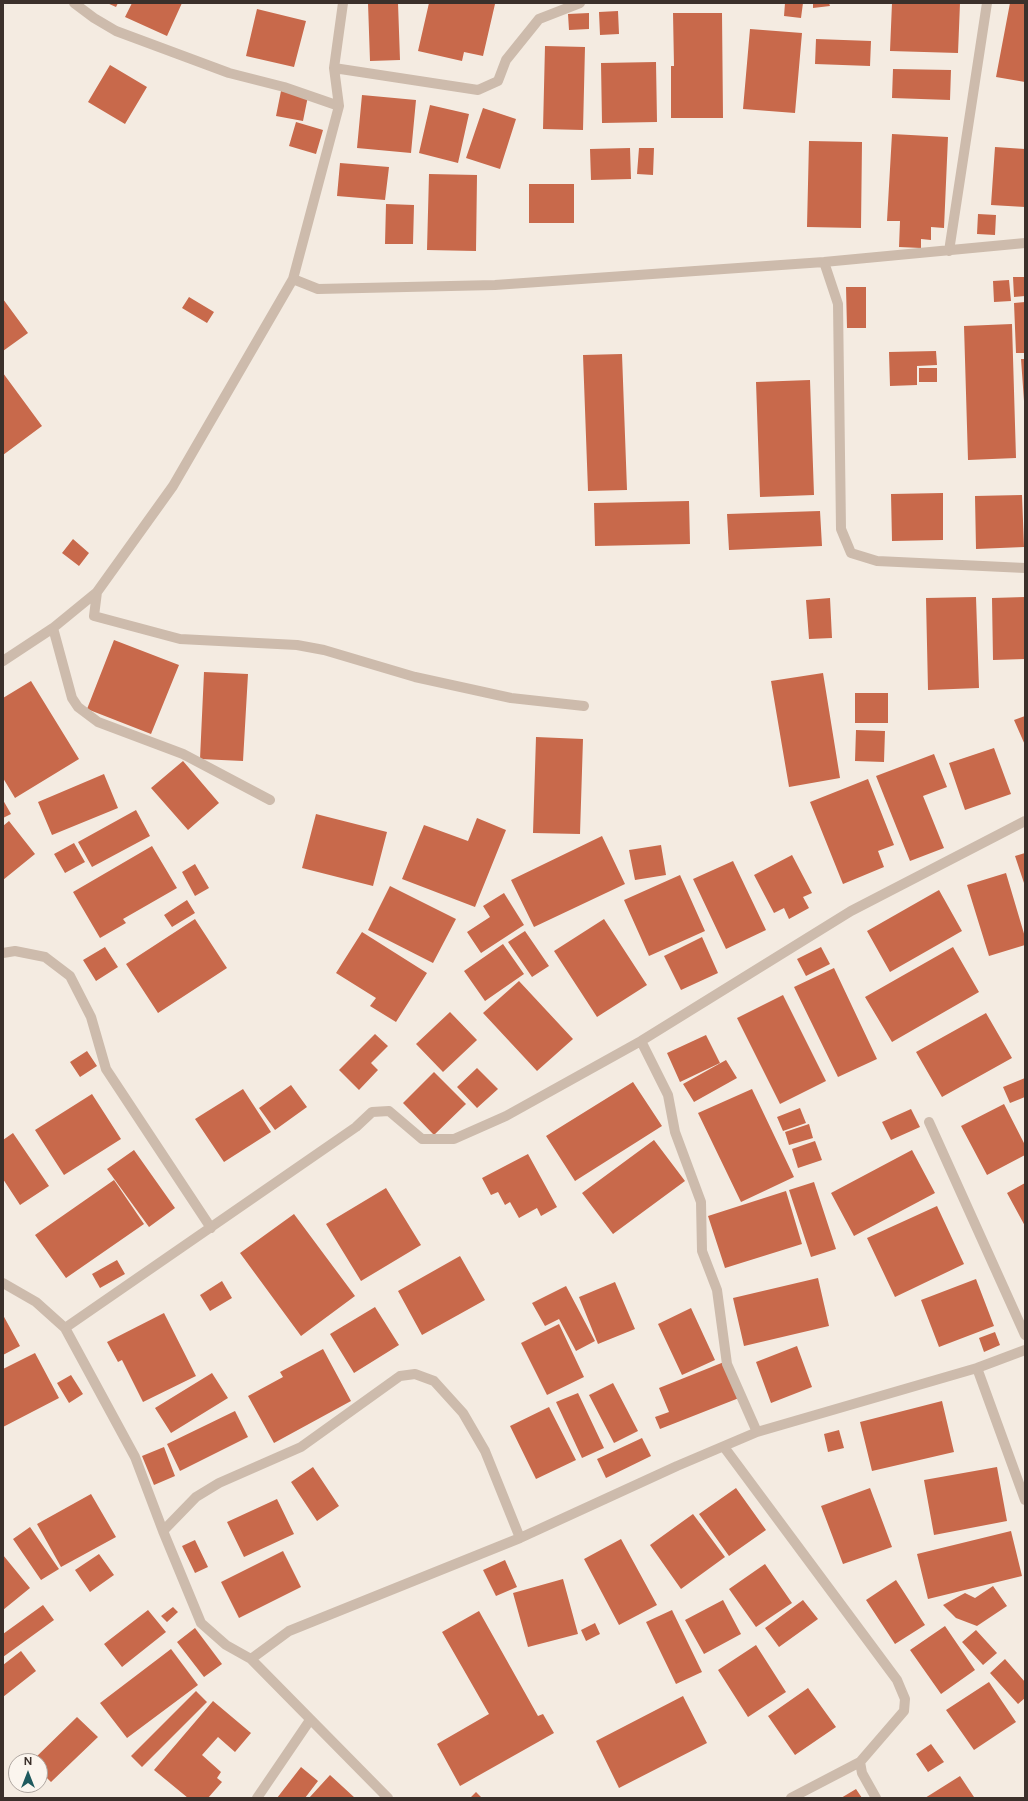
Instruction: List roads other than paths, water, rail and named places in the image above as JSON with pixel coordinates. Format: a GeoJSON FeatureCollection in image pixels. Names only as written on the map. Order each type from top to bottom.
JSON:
{"type":"FeatureCollection","features":[{"type":"Feature","properties":{"kind":"street"},"geometry":{"type":"LineString","coordinates":[[74,3],[94,18],[116,31],[229,73],[284,86],[338,106]]}},
{"type":"Feature","properties":{"kind":"street"},"geometry":{"type":"LineString","coordinates":[[3,661],[53,628],[98,592],[173,486],[293,279],[338,106],[334,68],[343,3]]}},
{"type":"Feature","properties":{"kind":"street"},"geometry":{"type":"LineString","coordinates":[[334,68],[478,90],[498,81],[506,60],[539,19],[580,3]]}},
{"type":"Feature","properties":{"kind":"street"},"geometry":{"type":"LineString","coordinates":[[949,251],[987,3]]}},
{"type":"Feature","properties":{"kind":"street"},"geometry":{"type":"LineString","coordinates":[[293,279],[318,290],[495,285],[824,262],[1025,243]]}},
{"type":"Feature","properties":{"kind":"street"},"geometry":{"type":"LineString","coordinates":[[824,262],[838,304],[841,529],[851,553],[876,562],[1025,568]]}},
{"type":"Feature","properties":{"kind":"street"},"geometry":{"type":"LineString","coordinates":[[98,592],[94,616],[180,640],[297,645],[324,650],[415,677],[511,698],[584,706]]}},
{"type":"Feature","properties":{"kind":"street"},"geometry":{"type":"LineString","coordinates":[[53,628],[72,698],[78,707],[98,722],[183,754],[270,800]]}},
{"type":"Feature","properties":{"kind":"street"},"geometry":{"type":"LineString","coordinates":[[65,1328],[356,1127],[372,1112],[389,1111],[422,1139],[454,1139],[506,1116],[641,1041],[851,910],[1025,822]]}},
{"type":"Feature","properties":{"kind":"street"},"geometry":{"type":"LineString","coordinates":[[3,953],[15,951],[45,957],[70,976],[91,1017],[106,1069],[211,1228]]}},
{"type":"Feature","properties":{"kind":"street"},"geometry":{"type":"LineString","coordinates":[[641,1041],[668,1095],[675,1132],[701,1202],[702,1251],[717,1290],[727,1364],[757,1432]]}},
{"type":"Feature","properties":{"kind":"street"},"geometry":{"type":"LineString","coordinates":[[929,1122],[1025,1334]]}},
{"type":"Feature","properties":{"kind":"street"},"geometry":{"type":"LineString","coordinates":[[3,1283],[36,1302],[65,1328],[135,1457],[163,1531],[201,1623],[226,1645],[251,1659],[388,1798]]}},
{"type":"Feature","properties":{"kind":"street"},"geometry":{"type":"LineString","coordinates":[[251,1659],[289,1631],[520,1538],[677,1466],[757,1432],[977,1368],[1025,1350]]}},
{"type":"Feature","properties":{"kind":"street"},"geometry":{"type":"LineString","coordinates":[[977,1368],[1025,1500]]}},
{"type":"Feature","properties":{"kind":"street"},"geometry":{"type":"LineString","coordinates":[[163,1531],[196,1497],[219,1483],[300,1447],[400,1376],[415,1374],[434,1381],[463,1413],[485,1451],[520,1538]]}},
{"type":"Feature","properties":{"kind":"street"},"geometry":{"type":"LineString","coordinates":[[724,1446],[897,1680],[905,1699],[904,1711],[860,1762],[791,1798]]}},
{"type":"Feature","properties":{"kind":"street"},"geometry":{"type":"LineString","coordinates":[[257,1798],[310,1720]]}},
{"type":"Feature","properties":{"kind":"street"},"geometry":{"type":"LineString","coordinates":[[860,1762],[862,1773],[876,1798]]}}]}
